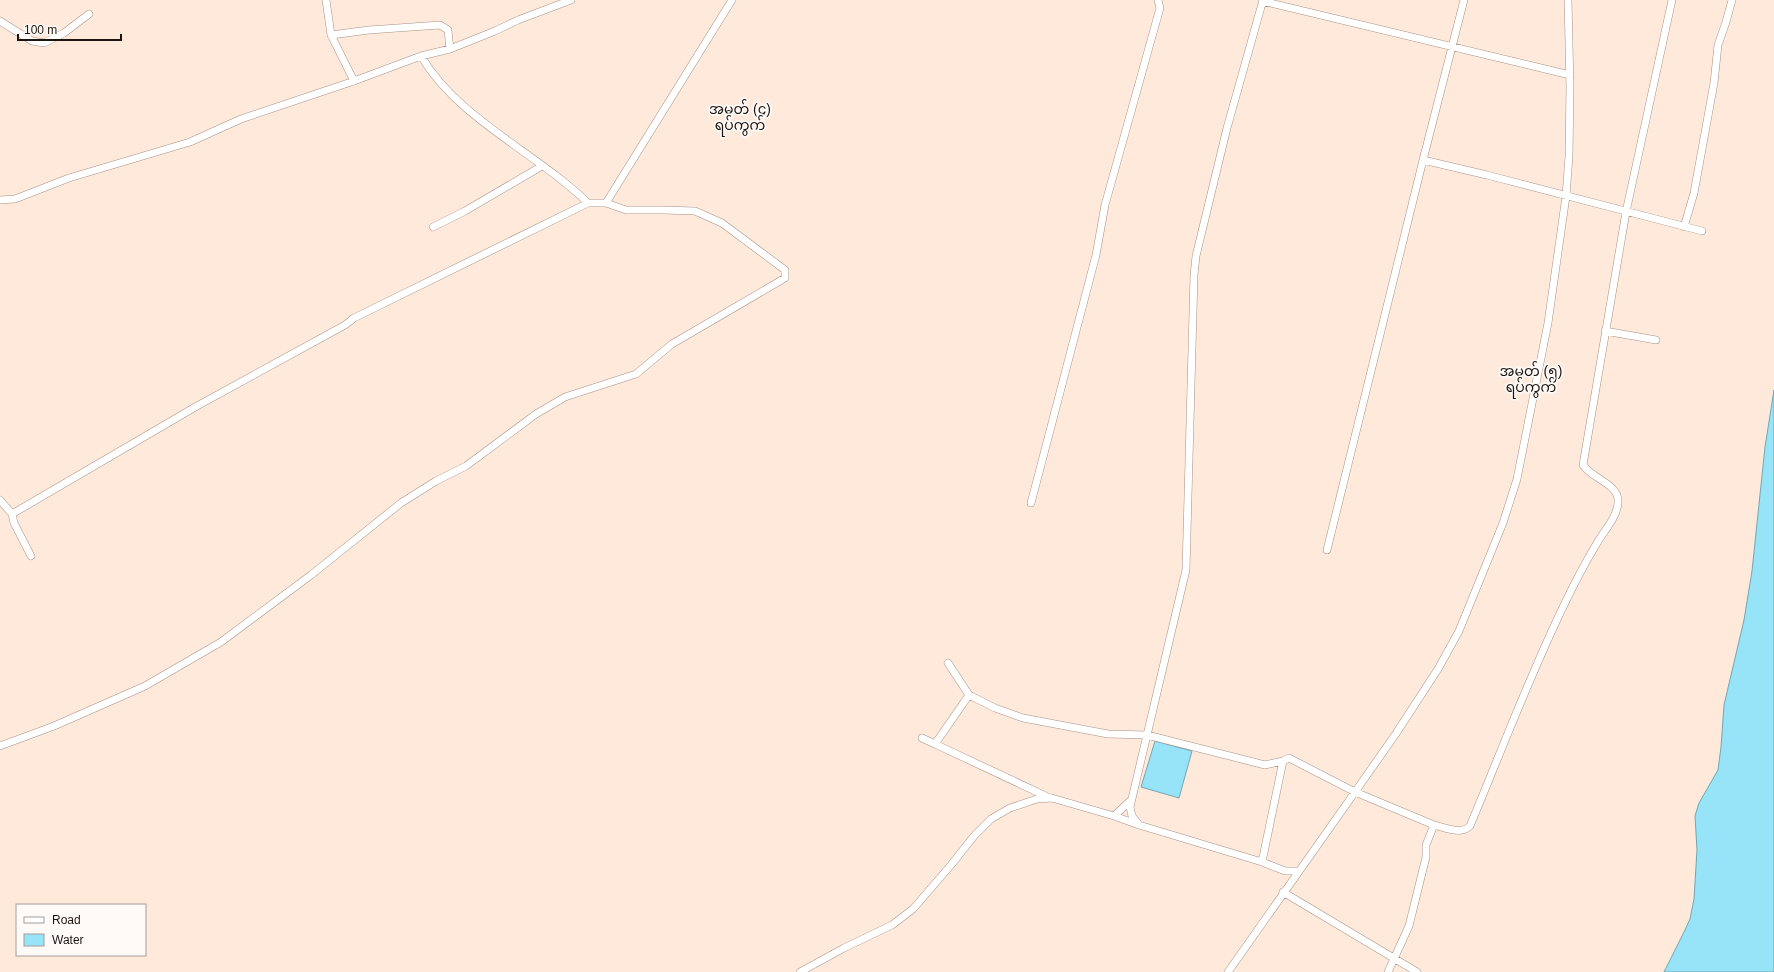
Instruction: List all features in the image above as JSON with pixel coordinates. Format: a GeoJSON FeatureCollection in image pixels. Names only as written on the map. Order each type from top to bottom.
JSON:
{"type":"FeatureCollection","features":[{"type":"Feature","properties":{"kind":"street"},"geometry":{"type":"LineString","coordinates":[[326,0],[331,35],[354,81]]}},
{"type":"Feature","properties":{"kind":"street"},"geometry":{"type":"LineString","coordinates":[[0,200],[15,199],[69,178],[190,142],[241,119],[354,81],[421,56],[450,49],[518,20],[571,0]]}},
{"type":"Feature","properties":{"kind":"street"},"geometry":{"type":"LineString","coordinates":[[606,203],[732,0]]}},
{"type":"Feature","properties":{"kind":"street"},"geometry":{"type":"LineString","coordinates":[[1031,503],[1096,255],[1105,205],[1160,8],[1158,0]]}},
{"type":"Feature","properties":{"kind":"street"},"geometry":{"type":"LineString","coordinates":[[1327,550],[1464,0]]}},
{"type":"Feature","properties":{"kind":"street"},"geometry":{"type":"LineString","coordinates":[[1228,972],[1395,735],[1438,669],[1459,631],[1503,523],[1517,479],[1534,399],[1548,323],[1566,196],[1569,156],[1570,75],[1568,0]]}},
{"type":"Feature","properties":{"kind":"street"},"geometry":{"type":"LineString","coordinates":[[948,663],[969,695],[995,708],[1023,718],[1108,734],[1147,735],[1265,765],[1289,758],[1355,792],[1434,825],[1458,831],[1466,830],[1470,826],[1522,699],[1554,626],[1589,556],[1616,510],[1618,502],[1615,491],[1608,484],[1587,472],[1583,466],[1626,212],[1672,0]]}},
{"type":"Feature","properties":{"kind":"street"},"geometry":{"type":"LineString","coordinates":[[1684,227],[1694,193],[1714,83],[1718,45],[1732,0]]}},
{"type":"Feature","properties":{"kind":"street"},"geometry":{"type":"LineString","coordinates":[[1139,825],[1132,816],[1130,801],[1186,570],[1194,275],[1196,256],[1227,128],[1262,1],[1570,75]]}},
{"type":"Feature","properties":{"kind":"street"},"geometry":{"type":"LineString","coordinates":[[0,21],[32,41],[44,43],[64,33],[89,14]]}},
{"type":"Feature","properties":{"kind":"street"},"geometry":{"type":"LineString","coordinates":[[331,35],[369,30],[440,25],[448,30],[450,49]]}},
{"type":"Feature","properties":{"kind":"street"},"geometry":{"type":"LineString","coordinates":[[421,56],[430,71],[450,92],[478,117],[572,187],[588,203]]}},
{"type":"Feature","properties":{"kind":"street"},"geometry":{"type":"LineString","coordinates":[[1423,160],[1702,231]]}},
{"type":"Feature","properties":{"kind":"street"},"geometry":{"type":"LineString","coordinates":[[432,227],[465,211],[542,166]]}},
{"type":"Feature","properties":{"kind":"street"},"geometry":{"type":"LineString","coordinates":[[0,746],[54,726],[145,686],[222,642],[311,575],[401,503],[436,480],[466,466],[536,414],[565,397],[636,374],[672,344],[785,278],[785,270],[722,223],[695,211],[626,210],[606,203],[588,203],[354,318],[345,325],[197,406],[12,514]]}},
{"type":"Feature","properties":{"kind":"street"},"geometry":{"type":"LineString","coordinates":[[1605,332],[1656,340]]}},
{"type":"Feature","properties":{"kind":"street"},"geometry":{"type":"LineString","coordinates":[[0,500],[12,514],[14,523],[31,556]]}},
{"type":"Feature","properties":{"kind":"street"},"geometry":{"type":"LineString","coordinates":[[935,744],[969,695]]}},
{"type":"Feature","properties":{"kind":"street"},"geometry":{"type":"LineString","coordinates":[[922,738],[1052,798],[1262,862],[1285,871],[1299,871]]}},
{"type":"Feature","properties":{"kind":"street"},"geometry":{"type":"LineString","coordinates":[[1262,862],[1283,761]]}},
{"type":"Feature","properties":{"kind":"street"},"geometry":{"type":"LineString","coordinates":[[800,972],[844,948],[892,926],[913,909],[951,866],[974,836],[991,819],[1010,808],[1037,799],[1052,798]]}},
{"type":"Feature","properties":{"kind":"street"},"geometry":{"type":"LineString","coordinates":[[1114,816],[1130,801]]}},
{"type":"Feature","properties":{"kind":"street"},"geometry":{"type":"LineString","coordinates":[[1388,972],[1409,926],[1426,857],[1426,845],[1434,825]]}},
{"type":"Feature","properties":{"kind":"street"},"geometry":{"type":"LineString","coordinates":[[1283,892],[1417,972]]}},
{"type":"Feature","properties":{"kind":"water"},"geometry":{"type":"Polygon","coordinates":[[[1774,390],[1774,972],[1664,972],[1690,919],[1694,899],[1697,850],[1695,816],[1699,803],[1718,770],[1724,705],[1744,620],[1752,571],[1765,447],[1774,390]]]}},
{"type":"Feature","properties":{"kind":"water"},"geometry":{"type":"Polygon","coordinates":[[[1155,741],[1192,751],[1179,798],[1141,787],[1155,741]]]}},
{"type":"Feature","properties":{"kind":"district","name":"အမှတ် (၄) ရပ်ကွက်"},"geometry":{"type":"Point","coordinates":[740,118]}},
{"type":"Feature","properties":{"kind":"district","name":"အမှတ် (၅) ရပ်ကွက်"},"geometry":{"type":"Point","coordinates":[1531,380]}}]}
